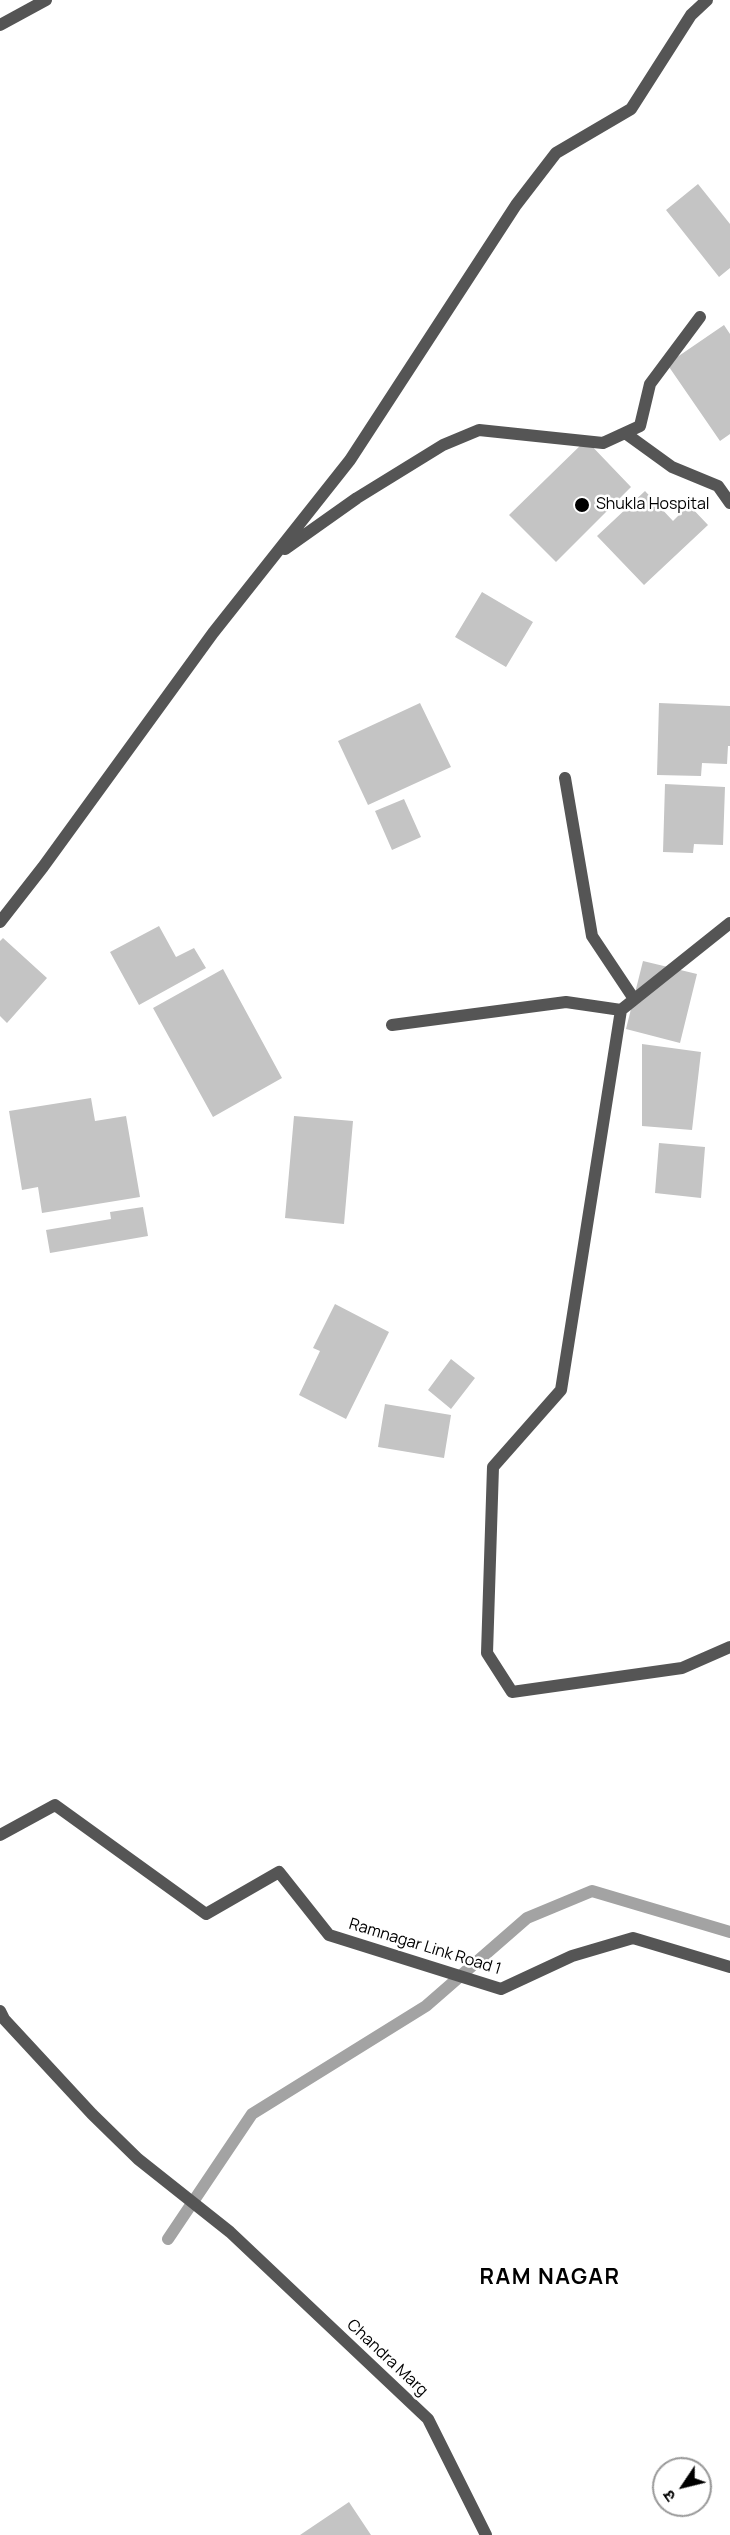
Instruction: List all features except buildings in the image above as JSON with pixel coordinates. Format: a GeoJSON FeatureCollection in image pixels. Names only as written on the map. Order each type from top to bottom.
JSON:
{"type":"FeatureCollection","features":[{"type":"Feature","properties":{"kind":"street"},"geometry":{"type":"LineString","coordinates":[[0,25],[46,0]]}},
{"type":"Feature","properties":{"kind":"street"},"geometry":{"type":"LineString","coordinates":[[0,922],[43,867],[213,633],[350,460],[516,205],[556,153],[631,109],[691,15],[707,0]]}},
{"type":"Feature","properties":{"kind":"street"},"geometry":{"type":"LineString","coordinates":[[273,557],[385,480],[442,445],[479,430],[603,443],[640,426],[650,384],[699,317]]}},
{"type":"Feature","properties":{"kind":"street"},"geometry":{"type":"LineString","coordinates":[[625,433],[672,466],[718,486],[730,503]]}},
{"type":"Feature","properties":{"kind":"street"},"geometry":{"type":"LineString","coordinates":[[565,778],[592,936],[634,999]]}},
{"type":"Feature","properties":{"kind":"street"},"geometry":{"type":"LineString","coordinates":[[730,923],[621,1010],[561,1390],[493,1467],[487,1653],[512,1692],[682,1668],[730,1647]]}},
{"type":"Feature","properties":{"kind":"street"},"geometry":{"type":"LineString","coordinates":[[392,1025],[566,1002],[621,1010]]}},
{"type":"Feature","properties":{"kind":"street","name":"Ramnagar Link Road 1"},"geometry":{"type":"LineString","coordinates":[[0,1835],[55,1805],[206,1914],[279,1872],[329,1935],[501,1989],[572,1956],[633,1938],[730,1967]]}},
{"type":"Feature","properties":{"kind":"street","name":"Chandra Marg"},"geometry":{"type":"LineString","coordinates":[[0,2011],[4,2019],[92,2114],[138,2159],[230,2232],[428,2419],[486,2535]]}},
{"type":"Feature","properties":{"kind":"waterway"},"geometry":{"type":"LineString","coordinates":[[168,2239],[252,2114],[426,2006],[527,1918],[592,1891],[730,1932]]}},
{"type":"Feature","properties":{"kind":"place","name":"Shukla Hospital"},"geometry":{"type":"Point","coordinates":[582,505]}},
{"type":"Feature","properties":{"kind":"district","name":"RAM NAGAR"},"geometry":{"type":"Point","coordinates":[550,2278]}}]}
